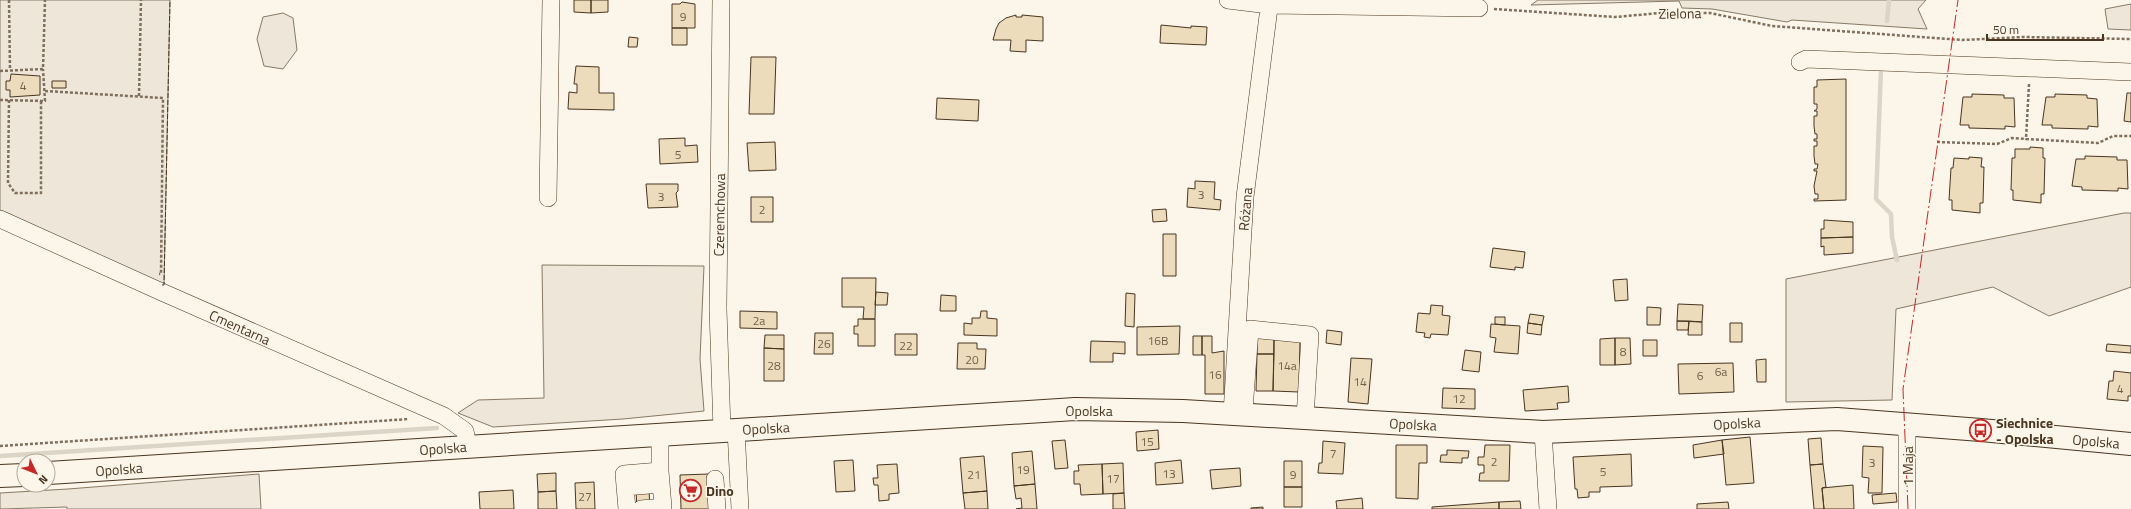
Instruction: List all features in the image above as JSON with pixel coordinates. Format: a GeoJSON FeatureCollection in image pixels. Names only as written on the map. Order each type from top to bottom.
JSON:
{"type":"FeatureCollection","features":[{"type":"Feature","properties":{"kind":"main road","name":"Opolska"},"geometry":{"type":"LineString","coordinates":[[56,472],[1075,409],[1238,414],[1543,432],[1803,419],[1838,419],[1907,423],[2131,444]]}},
{"type":"Feature","properties":{"kind":"main road"},"geometry":{"type":"LineString","coordinates":[[0,476],[16,475]]}},
{"type":"Feature","properties":{"kind":"street"},"geometry":{"type":"LineString","coordinates":[[548,198],[551,0]]}},
{"type":"Feature","properties":{"kind":"street","name":"Czeremchowa"},"geometry":{"type":"LineString","coordinates":[[721,0],[718,309],[729,430],[740,509]]}},
{"type":"Feature","properties":{"kind":"street"},"geometry":{"type":"LineString","coordinates":[[1228,0],[1479,8]]}},
{"type":"Feature","properties":{"kind":"street","name":"Różana"},"geometry":{"type":"LineString","coordinates":[[1238,414],[1245,197],[1269,2]]}},
{"type":"Feature","properties":{"kind":"street"},"geometry":{"type":"LineString","coordinates":[[1800,62],[1806,59],[2131,72]]}},
{"type":"Feature","properties":{"kind":"street","name":"Cmentarna"},"geometry":{"type":"LineString","coordinates":[[0,219],[149,287],[444,416],[465,431],[468,446]]}},
{"type":"Feature","properties":{"kind":"street"},"geometry":{"type":"LineString","coordinates":[[1238,414],[1250,329],[1310,335],[1305,418]]}},
{"type":"Feature","properties":{"kind":"street","name":"1 Maja"},"geometry":{"type":"LineString","coordinates":[[1907,423],[1907,509]]}},
{"type":"Feature","properties":{"kind":"street"},"geometry":{"type":"LineString","coordinates":[[1543,432],[1548,509]]}},
{"type":"Feature","properties":{"kind":"street"},"geometry":{"type":"LineString","coordinates":[[641,509],[663,507],[660,435]]}},
{"type":"Feature","properties":{"kind":"street"},"geometry":{"type":"LineString","coordinates":[[624,474],[661,483],[626,498],[624,474]]}},
{"type":"Feature","properties":{"kind":"street"},"geometry":{"type":"LineString","coordinates":[[715,479],[717,509]]}},
{"type":"Feature","properties":{"kind":"path"},"geometry":{"type":"LineString","coordinates":[[9,0],[10,70]]}},
{"type":"Feature","properties":{"kind":"path"},"geometry":{"type":"LineString","coordinates":[[0,100],[45,101],[42,69],[45,0]]}},
{"type":"Feature","properties":{"kind":"path"},"geometry":{"type":"LineString","coordinates":[[139,96],[141,0]]}},
{"type":"Feature","properties":{"kind":"path","name":"Zielona"},"geometry":{"type":"LineString","coordinates":[[1479,8],[1614,17],[1660,13],[1710,13],[1772,26],[1962,40],[2024,37],[2131,39]]}},
{"type":"Feature","properties":{"kind":"path"},"geometry":{"type":"LineString","coordinates":[[2026,139],[2030,68]]}},
{"type":"Feature","properties":{"kind":"path"},"geometry":{"type":"LineString","coordinates":[[0,71],[42,69]]}},
{"type":"Feature","properties":{"kind":"path"},"geometry":{"type":"LineString","coordinates":[[45,91],[164,98],[161,274],[152,273],[149,287]]}},
{"type":"Feature","properties":{"kind":"path"},"geometry":{"type":"LineString","coordinates":[[8,100],[8,183],[15,193],[42,193],[41,101]]}},
{"type":"Feature","properties":{"kind":"path"},"geometry":{"type":"LineString","coordinates":[[1937,142],[1997,144],[2012,138],[2098,143],[2113,136],[2131,136]]}},
{"type":"Feature","properties":{"kind":"path"},"geometry":{"type":"LineString","coordinates":[[0,446],[417,418]]}},
{"type":"Feature","properties":{"kind":"shaded area"},"geometry":{"type":"Polygon","coordinates":[[[0,0],[170,0],[164,285],[0,210],[0,0]]]}},
{"type":"Feature","properties":{"kind":"shaded area"},"geometry":{"type":"Polygon","coordinates":[[[1538,0],[1926,0],[1918,9],[1927,29],[1792,20],[1787,22],[1712,9],[1682,8],[1679,1],[1531,5],[1538,0]]]}},
{"type":"Feature","properties":{"kind":"shaded area"},"geometry":{"type":"Polygon","coordinates":[[[2131,4],[2131,30],[2108,29],[2105,9],[2131,4]]]}},
{"type":"Feature","properties":{"kind":"shaded area"},"geometry":{"type":"Polygon","coordinates":[[[283,13],[293,18],[297,50],[283,69],[264,66],[257,39],[263,17],[283,13]]]}},
{"type":"Feature","properties":{"kind":"shaded area"},"geometry":{"type":"Polygon","coordinates":[[[2124,213],[2131,213],[2131,287],[2049,316],[1993,287],[1896,309],[1892,400],[1786,402],[1786,279],[2124,213]]]}},
{"type":"Feature","properties":{"kind":"shaded area"},"geometry":{"type":"Polygon","coordinates":[[[542,265],[704,266],[700,359],[704,411],[623,419],[493,427],[458,413],[478,400],[544,398],[542,265]]]}},
{"type":"Feature","properties":{"kind":"shaded area"},"geometry":{"type":"Polygon","coordinates":[[[259,474],[261,509],[67,509],[67,507],[0,509],[0,493],[56,493],[56,490],[259,474]]]}},
{"type":"Feature","properties":{"kind":"building"},"geometry":{"type":"Polygon","coordinates":[[[574,0],[591,0],[591,13],[574,12],[574,0]]]}},
{"type":"Feature","properties":{"kind":"building"},"geometry":{"type":"Polygon","coordinates":[[[591,0],[608,0],[608,12],[591,13],[591,0]]]}},
{"type":"Feature","properties":{"kind":"building"},"geometry":{"type":"Polygon","coordinates":[[[682,2],[695,4],[695,28],[672,28],[672,4],[680,4],[682,2]]]}},
{"type":"Feature","properties":{"kind":"building"},"geometry":{"type":"Polygon","coordinates":[[[1016,15],[1016,17],[1022,17],[1022,15],[1043,17],[1043,41],[1026,40],[1026,52],[1010,51],[1011,40],[993,40],[999,23],[1006,18],[1016,15]]]}},
{"type":"Feature","properties":{"kind":"building"},"geometry":{"type":"Polygon","coordinates":[[[1161,25],[1191,28],[1191,26],[1207,27],[1206,45],[1160,43],[1161,25]]]}},
{"type":"Feature","properties":{"kind":"building"},"geometry":{"type":"Polygon","coordinates":[[[672,28],[687,28],[687,45],[672,45],[672,28]]]}},
{"type":"Feature","properties":{"kind":"building"},"geometry":{"type":"Polygon","coordinates":[[[629,37],[638,38],[637,47],[628,47],[629,37]]]}},
{"type":"Feature","properties":{"kind":"building"},"geometry":{"type":"Polygon","coordinates":[[[751,57],[776,57],[774,114],[749,114],[751,57]]]}},
{"type":"Feature","properties":{"kind":"building"},"geometry":{"type":"Polygon","coordinates":[[[576,66],[599,67],[599,93],[614,93],[614,110],[568,109],[569,92],[577,93],[577,84],[574,84],[576,66]]]}},
{"type":"Feature","properties":{"kind":"building"},"geometry":{"type":"Polygon","coordinates":[[[11,74],[40,76],[40,95],[10,97],[10,90],[6,90],[6,81],[10,81],[11,74]]]}},
{"type":"Feature","properties":{"kind":"building"},"geometry":{"type":"Polygon","coordinates":[[[1846,79],[1846,200],[1814,201],[1814,199],[1818,199],[1818,194],[1815,194],[1814,186],[1817,171],[1814,171],[1814,169],[1817,169],[1818,164],[1815,164],[1814,156],[1814,146],[1817,146],[1817,141],[1814,141],[1814,139],[1817,139],[1817,134],[1815,134],[1814,116],[1817,116],[1817,111],[1814,111],[1817,109],[1817,104],[1814,104],[1814,87],[1817,87],[1817,80],[1846,79]]]}},
{"type":"Feature","properties":{"kind":"building"},"geometry":{"type":"Polygon","coordinates":[[[52,81],[66,81],[66,88],[52,88],[52,81]]]}},
{"type":"Feature","properties":{"kind":"building"},"geometry":{"type":"Polygon","coordinates":[[[2127,93],[2131,93],[2131,122],[2124,121],[2127,93]]]}},
{"type":"Feature","properties":{"kind":"building"},"geometry":{"type":"Polygon","coordinates":[[[1972,94],[2004,95],[2004,98],[2014,98],[2015,127],[2005,126],[2005,129],[1969,128],[1969,125],[1960,125],[1963,97],[1972,97],[1972,94]]]}},
{"type":"Feature","properties":{"kind":"building"},"geometry":{"type":"Polygon","coordinates":[[[2055,94],[2087,95],[2087,98],[2097,99],[2098,127],[2088,126],[2088,129],[2052,128],[2052,125],[2042,125],[2046,97],[2055,97],[2055,94]]]}},
{"type":"Feature","properties":{"kind":"building"},"geometry":{"type":"Polygon","coordinates":[[[937,98],[979,100],[978,121],[936,119],[937,98]]]}},
{"type":"Feature","properties":{"kind":"building"},"geometry":{"type":"Polygon","coordinates":[[[685,138],[685,146],[697,145],[698,162],[660,164],[659,139],[685,138]]]}},
{"type":"Feature","properties":{"kind":"building"},"geometry":{"type":"Polygon","coordinates":[[[775,142],[776,170],[749,171],[747,143],[775,142]]]}},
{"type":"Feature","properties":{"kind":"building"},"geometry":{"type":"Polygon","coordinates":[[[2030,147],[2043,148],[2043,158],[2045,158],[2044,194],[2041,194],[2041,203],[2013,200],[2013,190],[2011,190],[2012,158],[2015,158],[2015,149],[2030,149],[2030,147]]]}},
{"type":"Feature","properties":{"kind":"building"},"geometry":{"type":"Polygon","coordinates":[[[2085,156],[2117,157],[2117,160],[2127,160],[2128,189],[2118,188],[2118,191],[2082,190],[2082,187],[2072,186],[2076,159],[2085,159],[2085,156]]]}},
{"type":"Feature","properties":{"kind":"building"},"geometry":{"type":"Polygon","coordinates":[[[1969,157],[1982,158],[1981,167],[1984,167],[1983,203],[1980,203],[1980,213],[1952,210],[1952,200],[1949,200],[1951,168],[1953,168],[1954,158],[1969,159],[1969,157]]]}},
{"type":"Feature","properties":{"kind":"building"},"geometry":{"type":"Polygon","coordinates":[[[1195,181],[1215,182],[1214,199],[1221,200],[1220,210],[1187,207],[1188,188],[1195,189],[1195,181]]]}},
{"type":"Feature","properties":{"kind":"building"},"geometry":{"type":"Polygon","coordinates":[[[646,184],[678,184],[678,191],[676,193],[678,207],[648,208],[646,184]]]}},
{"type":"Feature","properties":{"kind":"building"},"geometry":{"type":"Polygon","coordinates":[[[751,197],[773,197],[773,222],[751,222],[751,197]]]}},
{"type":"Feature","properties":{"kind":"building"},"geometry":{"type":"Polygon","coordinates":[[[1166,209],[1167,221],[1153,222],[1152,210],[1166,209]]]}},
{"type":"Feature","properties":{"kind":"building"},"geometry":{"type":"Polygon","coordinates":[[[1824,220],[1853,222],[1853,237],[1821,238],[1821,229],[1824,229],[1824,220]]]}},
{"type":"Feature","properties":{"kind":"building"},"geometry":{"type":"Polygon","coordinates":[[[1163,234],[1176,234],[1176,276],[1163,276],[1163,234]]]}},
{"type":"Feature","properties":{"kind":"building"},"geometry":{"type":"Polygon","coordinates":[[[1853,237],[1853,253],[1824,255],[1824,246],[1821,247],[1821,238],[1853,237]]]}},
{"type":"Feature","properties":{"kind":"building"},"geometry":{"type":"Polygon","coordinates":[[[1493,248],[1525,252],[1523,268],[1515,267],[1515,270],[1490,267],[1493,248]]]}},
{"type":"Feature","properties":{"kind":"building"},"geometry":{"type":"Polygon","coordinates":[[[842,278],[876,278],[875,319],[863,319],[864,307],[842,307],[842,278]]]}},
{"type":"Feature","properties":{"kind":"building"},"geometry":{"type":"Polygon","coordinates":[[[1627,279],[1628,300],[1615,301],[1613,280],[1627,279]]]}},
{"type":"Feature","properties":{"kind":"building"},"geometry":{"type":"Polygon","coordinates":[[[876,292],[888,293],[887,305],[875,305],[876,292]]]}},
{"type":"Feature","properties":{"kind":"building"},"geometry":{"type":"Polygon","coordinates":[[[1126,293],[1135,294],[1134,327],[1125,326],[1126,293]]]}},
{"type":"Feature","properties":{"kind":"building"},"geometry":{"type":"Polygon","coordinates":[[[941,295],[956,296],[956,311],[940,311],[941,295]]]}},
{"type":"Feature","properties":{"kind":"building"},"geometry":{"type":"Polygon","coordinates":[[[1678,304],[1703,305],[1702,322],[1677,321],[1678,304]]]}},
{"type":"Feature","properties":{"kind":"building"},"geometry":{"type":"Polygon","coordinates":[[[1431,305],[1443,306],[1442,315],[1450,316],[1448,335],[1431,334],[1430,338],[1424,337],[1425,333],[1416,332],[1418,313],[1430,314],[1431,305]]]}},
{"type":"Feature","properties":{"kind":"building"},"geometry":{"type":"Polygon","coordinates":[[[1647,307],[1661,308],[1660,325],[1647,325],[1647,307]]]}},
{"type":"Feature","properties":{"kind":"building"},"geometry":{"type":"Polygon","coordinates":[[[740,311],[777,312],[777,329],[740,328],[740,311]]]}},
{"type":"Feature","properties":{"kind":"building"},"geometry":{"type":"Polygon","coordinates":[[[981,311],[987,311],[987,318],[997,319],[997,336],[964,335],[964,323],[972,324],[972,318],[980,318],[981,311]]]}},
{"type":"Feature","properties":{"kind":"building"},"geometry":{"type":"Polygon","coordinates":[[[1530,314],[1544,316],[1542,325],[1528,323],[1530,314]]]}},
{"type":"Feature","properties":{"kind":"building"},"geometry":{"type":"Polygon","coordinates":[[[1495,317],[1505,317],[1505,325],[1495,324],[1495,317]]]}},
{"type":"Feature","properties":{"kind":"building"},"geometry":{"type":"Polygon","coordinates":[[[858,319],[875,319],[875,346],[858,346],[858,334],[854,334],[854,326],[858,326],[858,319]]]}},
{"type":"Feature","properties":{"kind":"building"},"geometry":{"type":"Polygon","coordinates":[[[1677,321],[1689,321],[1688,330],[1677,330],[1677,321]]]}},
{"type":"Feature","properties":{"kind":"building"},"geometry":{"type":"Polygon","coordinates":[[[1689,321],[1702,322],[1702,335],[1688,335],[1689,321]]]}},
{"type":"Feature","properties":{"kind":"building"},"geometry":{"type":"Polygon","coordinates":[[[1528,323],[1542,325],[1541,335],[1527,333],[1528,323]]]}},
{"type":"Feature","properties":{"kind":"building"},"geometry":{"type":"Polygon","coordinates":[[[1730,323],[1742,323],[1742,342],[1730,342],[1730,323]]]}},
{"type":"Feature","properties":{"kind":"building"},"geometry":{"type":"Polygon","coordinates":[[[1491,324],[1520,326],[1518,354],[1494,352],[1496,338],[1490,337],[1491,324]]]}},
{"type":"Feature","properties":{"kind":"building"},"geometry":{"type":"Polygon","coordinates":[[[1180,326],[1179,354],[1137,355],[1137,327],[1180,326]]]}},
{"type":"Feature","properties":{"kind":"building"},"geometry":{"type":"Polygon","coordinates":[[[1327,330],[1342,332],[1341,345],[1326,343],[1327,330]]]}},
{"type":"Feature","properties":{"kind":"building"},"geometry":{"type":"Polygon","coordinates":[[[815,333],[833,333],[833,354],[814,354],[815,333]]]}},
{"type":"Feature","properties":{"kind":"building"},"geometry":{"type":"Polygon","coordinates":[[[895,334],[917,334],[917,355],[895,355],[895,334]]]}},
{"type":"Feature","properties":{"kind":"building"},"geometry":{"type":"Polygon","coordinates":[[[765,335],[784,335],[784,349],[764,348],[765,335]]]}},
{"type":"Feature","properties":{"kind":"building"},"geometry":{"type":"Polygon","coordinates":[[[1193,336],[1202,336],[1202,355],[1193,355],[1193,336]]]}},
{"type":"Feature","properties":{"kind":"building"},"geometry":{"type":"Polygon","coordinates":[[[1202,336],[1212,336],[1212,353],[1224,351],[1224,394],[1205,394],[1205,355],[1202,355],[1202,336]]]}},
{"type":"Feature","properties":{"kind":"building"},"geometry":{"type":"Polygon","coordinates":[[[1257,337],[1274,338],[1274,354],[1257,354],[1257,337]]]}},
{"type":"Feature","properties":{"kind":"building"},"geometry":{"type":"Polygon","coordinates":[[[1274,338],[1300,339],[1299,392],[1273,391],[1274,338]]]}},
{"type":"Feature","properties":{"kind":"building"},"geometry":{"type":"Polygon","coordinates":[[[1615,338],[1615,365],[1600,365],[1600,339],[1615,338]]]}},
{"type":"Feature","properties":{"kind":"building"},"geometry":{"type":"Polygon","coordinates":[[[1615,338],[1630,338],[1631,364],[1615,365],[1615,338]]]}},
{"type":"Feature","properties":{"kind":"building"},"geometry":{"type":"Polygon","coordinates":[[[1643,340],[1657,340],[1657,356],[1643,356],[1643,340]]]}},
{"type":"Feature","properties":{"kind":"building"},"geometry":{"type":"Polygon","coordinates":[[[1091,341],[1125,342],[1125,354],[1113,353],[1113,362],[1090,362],[1091,341]]]}},
{"type":"Feature","properties":{"kind":"building"},"geometry":{"type":"Polygon","coordinates":[[[958,343],[977,343],[977,349],[986,349],[985,369],[957,369],[958,343]]]}},
{"type":"Feature","properties":{"kind":"building"},"geometry":{"type":"Polygon","coordinates":[[[2107,344],[2131,346],[2131,353],[2106,351],[2107,344]]]}},
{"type":"Feature","properties":{"kind":"building"},"geometry":{"type":"Polygon","coordinates":[[[764,348],[784,349],[784,381],[764,381],[764,348]]]}},
{"type":"Feature","properties":{"kind":"building"},"geometry":{"type":"Polygon","coordinates":[[[1465,350],[1481,352],[1479,372],[1462,370],[1465,350]]]}},
{"type":"Feature","properties":{"kind":"building"},"geometry":{"type":"Polygon","coordinates":[[[1257,354],[1274,354],[1273,391],[1256,391],[1257,354]]]}},
{"type":"Feature","properties":{"kind":"building"},"geometry":{"type":"Polygon","coordinates":[[[1351,358],[1372,359],[1368,404],[1348,402],[1351,358]]]}},
{"type":"Feature","properties":{"kind":"building"},"geometry":{"type":"Polygon","coordinates":[[[1766,359],[1766,382],[1757,382],[1756,360],[1766,359]]]}},
{"type":"Feature","properties":{"kind":"building"},"geometry":{"type":"Polygon","coordinates":[[[1733,363],[1734,392],[1679,394],[1678,364],[1733,363]]]}},
{"type":"Feature","properties":{"kind":"building"},"geometry":{"type":"Polygon","coordinates":[[[2114,371],[2131,373],[2131,396],[2128,396],[2128,401],[2107,399],[2109,381],[2113,381],[2114,371]]]}},
{"type":"Feature","properties":{"kind":"building"},"geometry":{"type":"Polygon","coordinates":[[[1568,386],[1569,402],[1557,403],[1558,409],[1525,411],[1523,390],[1568,386]]]}},
{"type":"Feature","properties":{"kind":"building"},"geometry":{"type":"Polygon","coordinates":[[[1443,388],[1475,389],[1475,409],[1442,408],[1443,388]]]}},
{"type":"Feature","properties":{"kind":"building"},"geometry":{"type":"Polygon","coordinates":[[[1158,430],[1159,449],[1137,451],[1136,432],[1158,430]]]}},
{"type":"Feature","properties":{"kind":"building"},"geometry":{"type":"Polygon","coordinates":[[[1750,437],[1754,483],[1726,485],[1722,440],[1750,437]]]}},
{"type":"Feature","properties":{"kind":"building"},"geometry":{"type":"Polygon","coordinates":[[[1821,438],[1823,464],[1810,465],[1808,439],[1821,438]]]}},
{"type":"Feature","properties":{"kind":"building"},"geometry":{"type":"Polygon","coordinates":[[[1065,440],[1068,468],[1055,469],[1052,441],[1065,440]]]}},
{"type":"Feature","properties":{"kind":"building"},"geometry":{"type":"Polygon","coordinates":[[[1722,440],[1724,454],[1694,458],[1693,445],[1722,440]]]}},
{"type":"Feature","properties":{"kind":"building"},"geometry":{"type":"Polygon","coordinates":[[[1323,441],[1345,443],[1343,474],[1318,473],[1319,463],[1322,463],[1323,441]]]}},
{"type":"Feature","properties":{"kind":"building"},"geometry":{"type":"Polygon","coordinates":[[[1396,445],[1427,445],[1427,463],[1419,463],[1418,499],[1396,498],[1396,445]]]}},
{"type":"Feature","properties":{"kind":"building"},"geometry":{"type":"Polygon","coordinates":[[[1485,445],[1510,445],[1509,481],[1479,481],[1480,473],[1484,473],[1484,465],[1478,465],[1478,457],[1484,457],[1485,445]]]}},
{"type":"Feature","properties":{"kind":"building"},"geometry":{"type":"Polygon","coordinates":[[[1863,446],[1883,447],[1882,493],[1868,493],[1869,478],[1862,477],[1863,446]]]}},
{"type":"Feature","properties":{"kind":"building"},"geometry":{"type":"Polygon","coordinates":[[[1447,450],[1469,451],[1468,458],[1462,458],[1462,463],[1440,462],[1441,455],[1447,455],[1447,450]]]}},
{"type":"Feature","properties":{"kind":"building"},"geometry":{"type":"Polygon","coordinates":[[[1032,451],[1035,484],[1014,486],[1012,453],[1032,451]]]}},
{"type":"Feature","properties":{"kind":"building"},"geometry":{"type":"Polygon","coordinates":[[[1631,454],[1632,486],[1600,487],[1600,492],[1589,492],[1589,497],[1578,498],[1577,489],[1575,489],[1573,457],[1631,454]]]}},
{"type":"Feature","properties":{"kind":"building"},"geometry":{"type":"Polygon","coordinates":[[[984,456],[987,491],[963,493],[960,458],[984,456]]]}},
{"type":"Feature","properties":{"kind":"building"},"geometry":{"type":"Polygon","coordinates":[[[853,460],[855,491],[836,492],[834,461],[853,460]]]}},
{"type":"Feature","properties":{"kind":"building"},"geometry":{"type":"Polygon","coordinates":[[[1181,460],[1183,483],[1156,485],[1155,463],[1181,460]]]}},
{"type":"Feature","properties":{"kind":"building"},"geometry":{"type":"Polygon","coordinates":[[[1284,461],[1302,461],[1302,487],[1284,487],[1284,461]]]}},
{"type":"Feature","properties":{"kind":"building"},"geometry":{"type":"Polygon","coordinates":[[[1123,463],[1124,493],[1103,494],[1102,464],[1123,463]]]}},
{"type":"Feature","properties":{"kind":"building"},"geometry":{"type":"Polygon","coordinates":[[[897,464],[899,493],[889,494],[889,500],[879,501],[878,485],[874,485],[873,478],[878,478],[877,465],[897,464]]]}},
{"type":"Feature","properties":{"kind":"building"},"geometry":{"type":"Polygon","coordinates":[[[1102,464],[1103,494],[1081,495],[1080,484],[1074,484],[1074,471],[1079,471],[1078,465],[1102,464]]]}},
{"type":"Feature","properties":{"kind":"building"},"geometry":{"type":"Polygon","coordinates":[[[1823,464],[1826,487],[1822,488],[1824,509],[1814,509],[1810,465],[1823,464]]]}},
{"type":"Feature","properties":{"kind":"building"},"geometry":{"type":"Polygon","coordinates":[[[1240,468],[1241,486],[1212,489],[1210,470],[1240,468]]]}},
{"type":"Feature","properties":{"kind":"building"},"geometry":{"type":"Polygon","coordinates":[[[556,473],[556,491],[538,492],[537,474],[556,473]]]}},
{"type":"Feature","properties":{"kind":"building"},"geometry":{"type":"Polygon","coordinates":[[[709,474],[710,509],[681,509],[680,475],[709,474]]]}},
{"type":"Feature","properties":{"kind":"building"},"geometry":{"type":"Polygon","coordinates":[[[594,482],[595,509],[576,509],[575,483],[594,482]]]}},
{"type":"Feature","properties":{"kind":"building"},"geometry":{"type":"Polygon","coordinates":[[[1035,484],[1037,509],[1016,509],[1022,508],[1021,498],[1016,499],[1014,486],[1035,484]]]}},
{"type":"Feature","properties":{"kind":"building"},"geometry":{"type":"Polygon","coordinates":[[[1853,485],[1854,509],[1824,509],[1822,488],[1853,485]]]}},
{"type":"Feature","properties":{"kind":"building"},"geometry":{"type":"Polygon","coordinates":[[[1284,487],[1302,487],[1302,507],[1284,507],[1284,487]]]}},
{"type":"Feature","properties":{"kind":"building"},"geometry":{"type":"Polygon","coordinates":[[[513,490],[514,509],[480,509],[479,492],[513,490]]]}},
{"type":"Feature","properties":{"kind":"building"},"geometry":{"type":"Polygon","coordinates":[[[636,490],[649,490],[650,509],[637,509],[636,490]]]}},
{"type":"Feature","properties":{"kind":"building"},"geometry":{"type":"Polygon","coordinates":[[[556,491],[557,509],[538,509],[538,492],[556,491]]]}},
{"type":"Feature","properties":{"kind":"building"},"geometry":{"type":"Polygon","coordinates":[[[987,491],[988,509],[965,509],[963,493],[987,491]]]}},
{"type":"Feature","properties":{"kind":"building"},"geometry":{"type":"Polygon","coordinates":[[[1124,493],[1125,509],[1113,509],[1113,494],[1124,493]]]}},
{"type":"Feature","properties":{"kind":"building"},"geometry":{"type":"Polygon","coordinates":[[[1896,493],[1897,502],[1873,504],[1872,495],[1896,493]]]}},
{"type":"Feature","properties":{"kind":"building"},"geometry":{"type":"Polygon","coordinates":[[[1362,498],[1363,509],[1337,509],[1336,501],[1362,498]]]}},
{"type":"Feature","properties":{"kind":"building"},"geometry":{"type":"Polygon","coordinates":[[[1520,501],[1521,509],[1499,509],[1499,502],[1520,501]]]}},
{"type":"Feature","properties":{"kind":"building"},"geometry":{"type":"Polygon","coordinates":[[[1499,502],[1499,509],[1432,509],[1432,507],[1499,502]]]}},
{"type":"Feature","properties":{"kind":"building"},"geometry":{"type":"Polygon","coordinates":[[[1728,502],[1729,509],[1697,509],[1697,504],[1728,502]]]}},
{"type":"Feature","properties":{"kind":"building"},"geometry":{"type":"Polygon","coordinates":[[[1263,507],[1263,509],[1251,509],[1251,508],[1263,507]]]}},
{"type":"Feature","properties":{"kind":"waterway"},"geometry":{"type":"LineString","coordinates":[[1887,21],[1889,0]]}},
{"type":"Feature","properties":{"kind":"waterway"},"geometry":{"type":"LineString","coordinates":[[1881,69],[1876,199],[1891,214],[1892,237],[1897,260]]}},
{"type":"Feature","properties":{"kind":"waterway"},"geometry":{"type":"LineString","coordinates":[[0,456],[437,428]]}},
{"type":"Feature","properties":{"kind":"fence"},"geometry":{"type":"LineString","coordinates":[[162,285],[164,285],[170,0]]}},
{"type":"Feature","properties":{"kind":"power"},"geometry":{"type":"LineString","coordinates":[[1908,509],[1903,389],[1958,0]]}},
{"type":"Feature","properties":{"kind":"place","name":"Siechnice - Opolska"},"geometry":{"type":"Point","coordinates":[1981,430]}},
{"type":"Feature","properties":{"kind":"place","name":"Dino"},"geometry":{"type":"Point","coordinates":[690,490]}}]}
